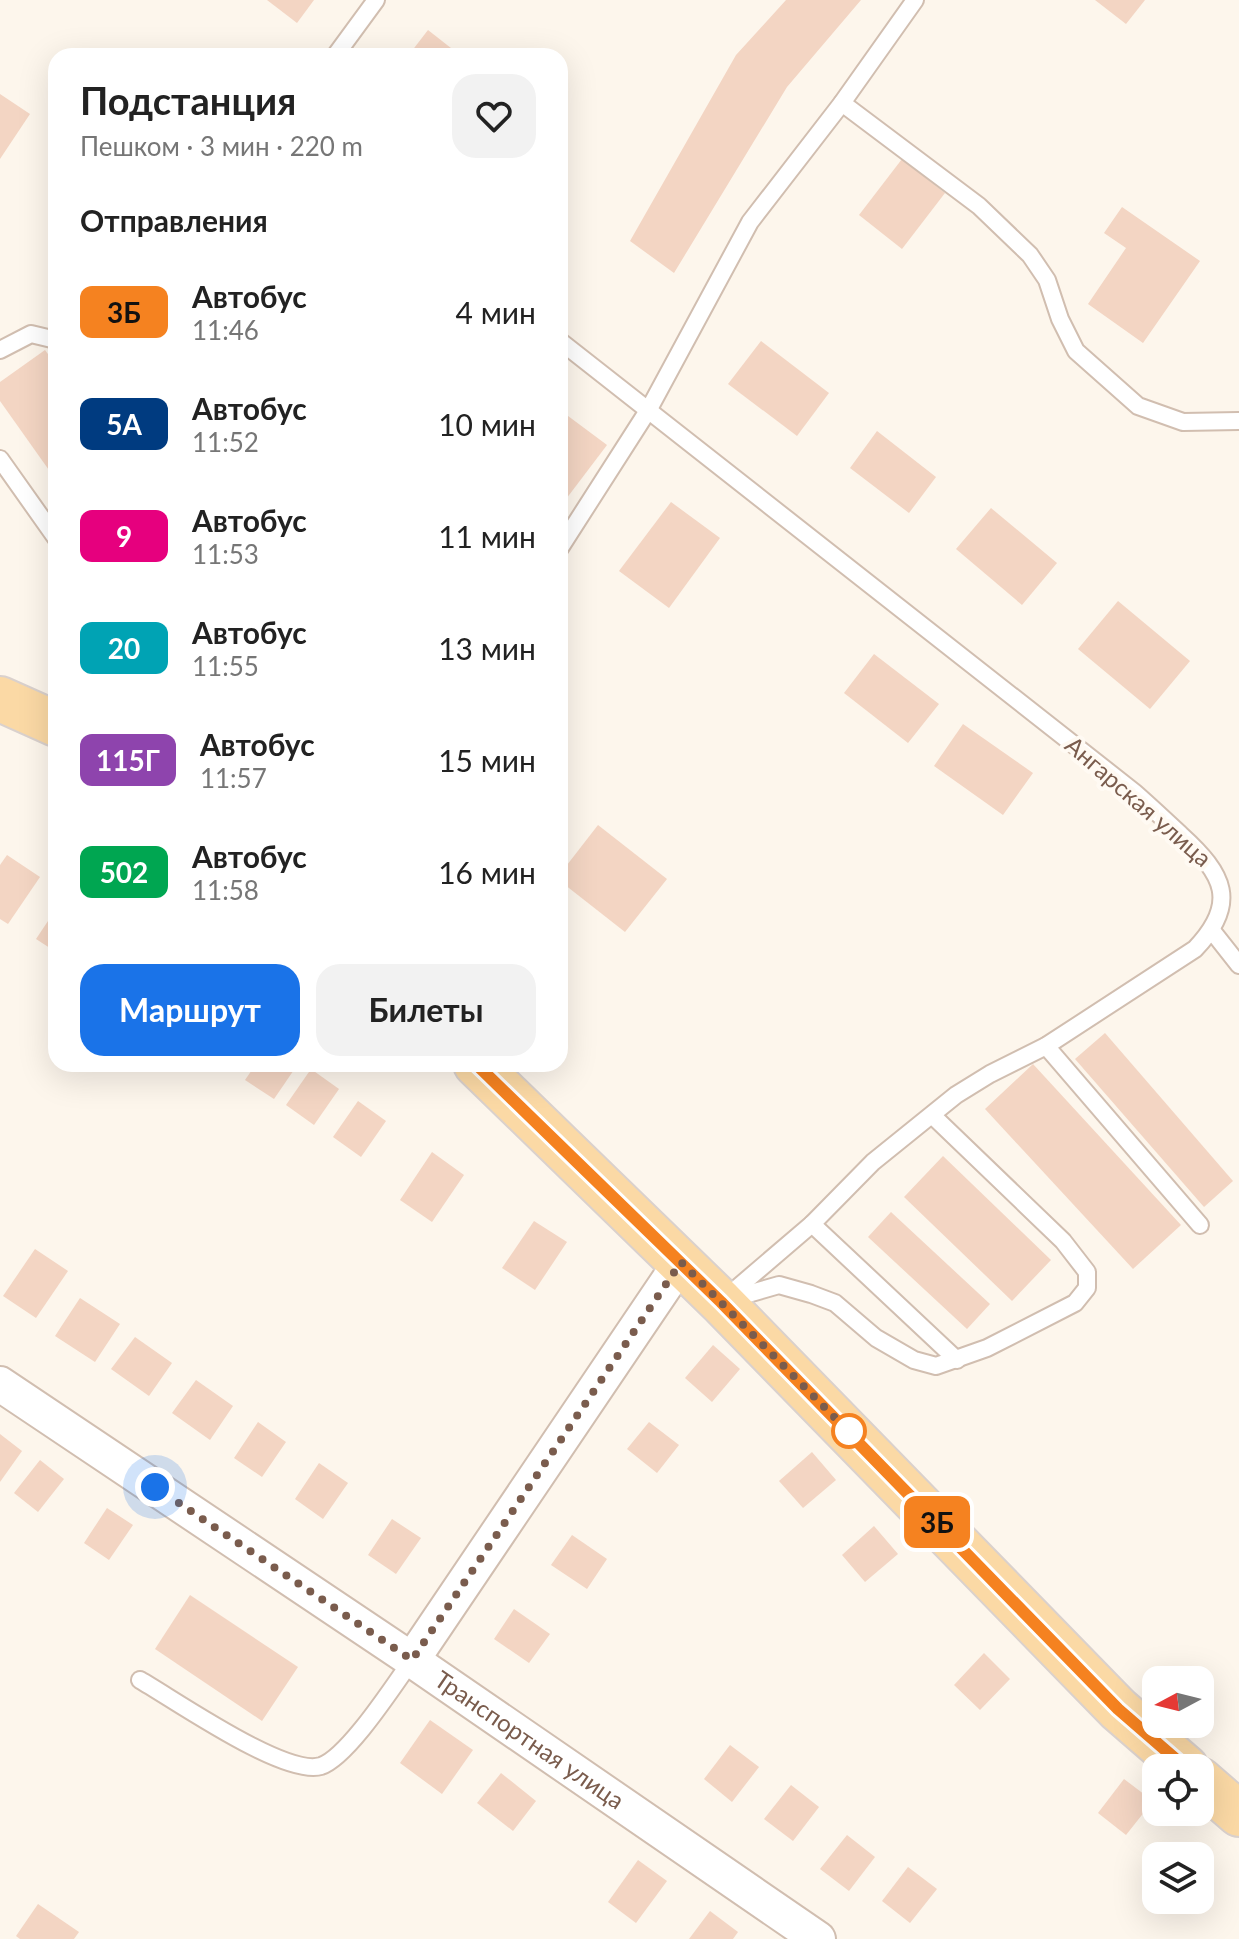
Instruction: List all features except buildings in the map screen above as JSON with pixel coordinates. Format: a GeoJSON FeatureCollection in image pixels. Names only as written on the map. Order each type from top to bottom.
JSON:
{"type":"FeatureCollection","features":[{"type":"Feature","properties":{"kind":"main road"},"geometry":{"type":"LineString","coordinates":[[0,699],[48,720]]}},
{"type":"Feature","properties":{"kind":"main road"},"geometry":{"type":"LineString","coordinates":[[484,1072],[721,1302],[1118,1709],[1170,1754]]}},
{"type":"Feature","properties":{"kind":"main road"},"geometry":{"type":"LineString","coordinates":[[1214,1792],[1239,1814]]}},
{"type":"Feature","properties":{"kind":"street"},"geometry":{"type":"LineString","coordinates":[[412,1660],[681,1262]]}},
{"type":"Feature","properties":{"kind":"street","name":"Транспортная улица"},"geometry":{"type":"LineString","coordinates":[[0,1384],[412,1660],[818,1939]]}},
{"type":"Feature","properties":{"kind":"lane"},"geometry":{"type":"LineString","coordinates":[[341,48],[376,0]]}},
{"type":"Feature","properties":{"kind":"lane"},"geometry":{"type":"LineString","coordinates":[[568,536],[649,409],[750,222],[842,103],[915,0]]}},
{"type":"Feature","properties":{"kind":"lane"},"geometry":{"type":"LineString","coordinates":[[842,103],[979,206],[1030,255],[1047,280],[1060,319],[1076,351],[1138,406],[1183,422],[1239,421]]}},
{"type":"Feature","properties":{"kind":"lane"},"geometry":{"type":"LineString","coordinates":[[0,350],[31,334],[48,338]]}},
{"type":"Feature","properties":{"kind":"lane","name":"Ангарская улица"},"geometry":{"type":"LineString","coordinates":[[568,347],[1134,792],[1208,859],[1224,890],[1223,909],[1213,932]]}},
{"type":"Feature","properties":{"kind":"lane"},"geometry":{"type":"LineString","coordinates":[[0,459],[48,527]]}},
{"type":"Feature","properties":{"kind":"lane"},"geometry":{"type":"LineString","coordinates":[[721,1302],[812,1224],[873,1162],[956,1095],[1046,1046],[1156,976],[1213,932],[1239,965]]}},
{"type":"Feature","properties":{"kind":"lane"},"geometry":{"type":"LineString","coordinates":[[1046,1046],[1200,1225]]}},
{"type":"Feature","properties":{"kind":"lane"},"geometry":{"type":"LineString","coordinates":[[721,1302],[779,1285],[835,1303],[876,1338],[914,1360],[936,1366],[987,1348],[1075,1303],[1087,1288],[1087,1272],[1063,1241],[933,1116]]}},
{"type":"Feature","properties":{"kind":"lane"},"geometry":{"type":"LineString","coordinates":[[812,1224],[957,1360]]}},
{"type":"Feature","properties":{"kind":"lane"},"geometry":{"type":"LineString","coordinates":[[140,1680],[270,1756],[301,1767],[322,1766],[345,1748],[412,1660]]}},
{"type":"Feature","properties":{"kind":"bus line","name":"3Б"},"geometry":{"type":"LineString","coordinates":[[484,1072],[721,1302],[1118,1709],[1170,1754]]}},
{"type":"Feature","properties":{"kind":"route"},"geometry":{"type":"LineString","coordinates":[[155,1487],[412,1660],[681,1262],[849,1431]]}}]}
